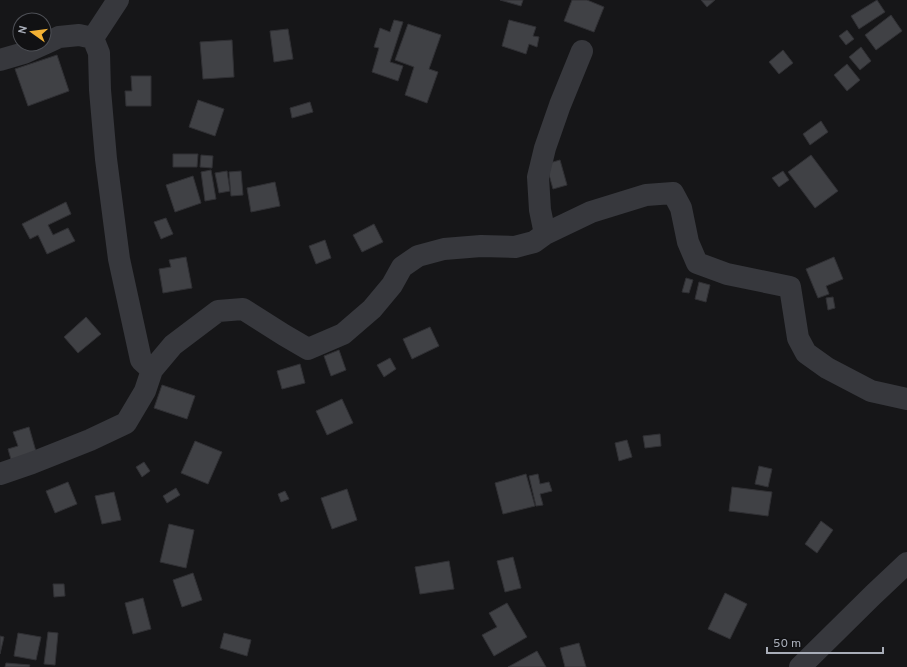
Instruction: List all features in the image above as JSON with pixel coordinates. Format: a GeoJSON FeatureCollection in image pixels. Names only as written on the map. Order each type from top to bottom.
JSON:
{"type":"FeatureCollection","features":[{"type":"Feature","properties":{"kind":"street"},"geometry":{"type":"LineString","coordinates":[[93,38],[118,0]]}},
{"type":"Feature","properties":{"kind":"street"},"geometry":{"type":"LineString","coordinates":[[52,40],[59,37],[79,35],[93,38]]}},
{"type":"Feature","properties":{"kind":"street"},"geometry":{"type":"LineString","coordinates":[[93,38],[99,53],[100,90],[106,160],[119,259],[141,360],[152,370]]}},
{"type":"Feature","properties":{"kind":"street"},"geometry":{"type":"LineString","coordinates":[[545,234],[540,210],[538,176],[545,148],[560,105],[582,51]]}},
{"type":"Feature","properties":{"kind":"street"},"geometry":{"type":"LineString","coordinates":[[0,60],[26,52]]}},
{"type":"Feature","properties":{"kind":"street"},"geometry":{"type":"LineString","coordinates":[[0,474],[90,440],[126,424],[145,391],[152,370],[173,345],[218,311],[243,309],[308,349],[343,334],[372,308],[392,285],[402,267],[418,256],[444,249],[481,246],[515,247],[534,242],[545,234],[591,212],[646,194],[673,193],[681,208],[688,242],[697,263],[727,274],[790,287],[798,338],[806,353],[827,368],[871,391],[907,399]]}},
{"type":"Feature","properties":{"kind":"street"},"geometry":{"type":"LineString","coordinates":[[800,667],[907,563]]}},
{"type":"Feature","properties":{"kind":"building"},"geometry":{"type":"Polygon","coordinates":[[[500,0],[523,0],[521,6],[500,0]]]}},
{"type":"Feature","properties":{"kind":"building"},"geometry":{"type":"Polygon","coordinates":[[[572,0],[587,0],[604,7],[594,32],[564,21],[572,0]]]}},
{"type":"Feature","properties":{"kind":"building"},"geometry":{"type":"Polygon","coordinates":[[[701,0],[715,0],[707,7],[701,0]]]}},
{"type":"Feature","properties":{"kind":"building"},"geometry":{"type":"Polygon","coordinates":[[[877,0],[885,12],[859,29],[851,16],[877,0]]]}},
{"type":"Feature","properties":{"kind":"building"},"geometry":{"type":"Polygon","coordinates":[[[891,15],[902,31],[876,50],[865,35],[891,15]]]}},
{"type":"Feature","properties":{"kind":"building"},"geometry":{"type":"Polygon","coordinates":[[[394,20],[403,22],[390,62],[403,66],[398,81],[372,72],[379,48],[374,47],[380,28],[390,32],[394,20]]]}},
{"type":"Feature","properties":{"kind":"building"},"geometry":{"type":"Polygon","coordinates":[[[509,20],[536,27],[533,36],[539,37],[537,47],[529,44],[526,54],[502,46],[509,20]]]}},
{"type":"Feature","properties":{"kind":"building"},"geometry":{"type":"Polygon","coordinates":[[[408,24],[441,35],[429,69],[438,72],[427,103],[405,95],[414,67],[395,60],[408,24]]]}},
{"type":"Feature","properties":{"kind":"building"},"geometry":{"type":"Polygon","coordinates":[[[288,29],[293,59],[274,62],[270,31],[288,29]]]}},
{"type":"Feature","properties":{"kind":"building"},"geometry":{"type":"Polygon","coordinates":[[[847,30],[854,39],[846,45],[839,36],[847,30]]]}},
{"type":"Feature","properties":{"kind":"building"},"geometry":{"type":"Polygon","coordinates":[[[232,40],[234,77],[203,79],[200,42],[232,40]]]}},
{"type":"Feature","properties":{"kind":"building"},"geometry":{"type":"Polygon","coordinates":[[[861,47],[871,61],[860,70],[849,57],[861,47]]]}},
{"type":"Feature","properties":{"kind":"building"},"geometry":{"type":"Polygon","coordinates":[[[783,50],[793,63],[779,74],[769,62],[783,50]]]}},
{"type":"Feature","properties":{"kind":"building"},"geometry":{"type":"Polygon","coordinates":[[[57,55],[69,91],[28,106],[15,69],[57,55]]]}},
{"type":"Feature","properties":{"kind":"building"},"geometry":{"type":"Polygon","coordinates":[[[847,64],[860,80],[847,91],[834,75],[847,64]]]}},
{"type":"Feature","properties":{"kind":"building"},"geometry":{"type":"Polygon","coordinates":[[[131,76],[151,76],[151,106],[126,106],[125,91],[132,91],[131,76]]]}},
{"type":"Feature","properties":{"kind":"building"},"geometry":{"type":"Polygon","coordinates":[[[198,100],[224,109],[215,136],[189,127],[198,100]]]}},
{"type":"Feature","properties":{"kind":"building"},"geometry":{"type":"Polygon","coordinates":[[[310,102],[313,112],[292,118],[290,108],[310,102]]]}},
{"type":"Feature","properties":{"kind":"building"},"geometry":{"type":"Polygon","coordinates":[[[821,121],[828,132],[810,145],[803,134],[821,121]]]}},
{"type":"Feature","properties":{"kind":"building"},"geometry":{"type":"Polygon","coordinates":[[[173,154],[198,154],[197,167],[173,167],[173,154]]]}},
{"type":"Feature","properties":{"kind":"building"},"geometry":{"type":"Polygon","coordinates":[[[201,155],[213,156],[212,168],[200,167],[201,155]]]}},
{"type":"Feature","properties":{"kind":"building"},"geometry":{"type":"Polygon","coordinates":[[[811,155],[838,191],[815,208],[788,172],[811,155]]]}},
{"type":"Feature","properties":{"kind":"building"},"geometry":{"type":"Polygon","coordinates":[[[560,160],[567,185],[553,189],[546,164],[560,160]]]}},
{"type":"Feature","properties":{"kind":"building"},"geometry":{"type":"Polygon","coordinates":[[[211,170],[216,199],[205,201],[201,172],[211,170]]]}},
{"type":"Feature","properties":{"kind":"building"},"geometry":{"type":"Polygon","coordinates":[[[227,171],[230,191],[219,193],[215,173],[227,171]]]}},
{"type":"Feature","properties":{"kind":"building"},"geometry":{"type":"Polygon","coordinates":[[[241,171],[243,195],[231,196],[229,172],[241,171]]]}},
{"type":"Feature","properties":{"kind":"building"},"geometry":{"type":"Polygon","coordinates":[[[783,171],[789,180],[779,187],[772,178],[783,171]]]}},
{"type":"Feature","properties":{"kind":"building"},"geometry":{"type":"Polygon","coordinates":[[[193,176],[201,203],[175,212],[166,185],[193,176]]]}},
{"type":"Feature","properties":{"kind":"building"},"geometry":{"type":"Polygon","coordinates":[[[275,182],[280,206],[251,212],[247,188],[275,182]]]}},
{"type":"Feature","properties":{"kind":"building"},"geometry":{"type":"Polygon","coordinates":[[[66,202],[71,214],[48,225],[53,235],[68,228],[75,241],[47,254],[38,235],[30,239],[22,224],[66,202]]]}},
{"type":"Feature","properties":{"kind":"building"},"geometry":{"type":"Polygon","coordinates":[[[166,218],[173,234],[161,239],[154,222],[166,218]]]}},
{"type":"Feature","properties":{"kind":"building"},"geometry":{"type":"Polygon","coordinates":[[[374,224],[383,242],[362,252],[353,235],[374,224]]]}},
{"type":"Feature","properties":{"kind":"building"},"geometry":{"type":"Polygon","coordinates":[[[325,240],[331,258],[316,264],[309,246],[325,240]]]}},
{"type":"Feature","properties":{"kind":"building"},"geometry":{"type":"Polygon","coordinates":[[[186,257],[192,288],[163,293],[159,269],[171,267],[169,260],[186,257]]]}},
{"type":"Feature","properties":{"kind":"building"},"geometry":{"type":"Polygon","coordinates":[[[834,257],[843,279],[826,286],[829,294],[818,298],[806,269],[834,257]]]}},
{"type":"Feature","properties":{"kind":"building"},"geometry":{"type":"Polygon","coordinates":[[[686,278],[693,280],[689,293],[682,292],[686,278]]]}},
{"type":"Feature","properties":{"kind":"building"},"geometry":{"type":"Polygon","coordinates":[[[699,282],[710,285],[706,302],[695,299],[699,282]]]}},
{"type":"Feature","properties":{"kind":"building"},"geometry":{"type":"Polygon","coordinates":[[[833,297],[835,308],[828,310],[826,298],[833,297]]]}},
{"type":"Feature","properties":{"kind":"building"},"geometry":{"type":"Polygon","coordinates":[[[86,317],[101,334],[78,353],[64,337],[86,317]]]}},
{"type":"Feature","properties":{"kind":"building"},"geometry":{"type":"Polygon","coordinates":[[[430,327],[439,346],[412,359],[403,339],[430,327]]]}},
{"type":"Feature","properties":{"kind":"building"},"geometry":{"type":"Polygon","coordinates":[[[339,350],[346,370],[331,376],[324,356],[339,350]]]}},
{"type":"Feature","properties":{"kind":"building"},"geometry":{"type":"Polygon","coordinates":[[[390,358],[396,369],[384,377],[377,365],[390,358]]]}},
{"type":"Feature","properties":{"kind":"building"},"geometry":{"type":"Polygon","coordinates":[[[300,364],[305,383],[282,389],[277,371],[300,364]]]}},
{"type":"Feature","properties":{"kind":"building"},"geometry":{"type":"Polygon","coordinates":[[[162,385],[195,396],[187,419],[154,408],[162,385]]]}},
{"type":"Feature","properties":{"kind":"building"},"geometry":{"type":"Polygon","coordinates":[[[342,399],[353,423],[327,435],[316,411],[342,399]]]}},
{"type":"Feature","properties":{"kind":"building"},"geometry":{"type":"Polygon","coordinates":[[[29,427],[37,455],[12,463],[8,449],[18,446],[13,432],[29,427]]]}},
{"type":"Feature","properties":{"kind":"building"},"geometry":{"type":"Polygon","coordinates":[[[660,434],[661,446],[645,448],[643,436],[660,434]]]}},
{"type":"Feature","properties":{"kind":"building"},"geometry":{"type":"Polygon","coordinates":[[[627,440],[632,457],[619,461],[615,443],[627,440]]]}},
{"type":"Feature","properties":{"kind":"building"},"geometry":{"type":"Polygon","coordinates":[[[195,441],[222,452],[208,484],[181,473],[195,441]]]}},
{"type":"Feature","properties":{"kind":"building"},"geometry":{"type":"Polygon","coordinates":[[[144,462],[150,471],[142,477],[136,467],[144,462]]]}},
{"type":"Feature","properties":{"kind":"building"},"geometry":{"type":"Polygon","coordinates":[[[759,466],[772,469],[768,487],[755,484],[759,466]]]}},
{"type":"Feature","properties":{"kind":"building"},"geometry":{"type":"Polygon","coordinates":[[[526,474],[535,506],[503,514],[495,483],[526,474]]]}},
{"type":"Feature","properties":{"kind":"building"},"geometry":{"type":"Polygon","coordinates":[[[538,474],[540,484],[549,482],[552,491],[540,494],[543,505],[536,506],[529,476],[538,474]]]}},
{"type":"Feature","properties":{"kind":"building"},"geometry":{"type":"Polygon","coordinates":[[[68,482],[77,504],[55,513],[46,491],[68,482]]]}},
{"type":"Feature","properties":{"kind":"building"},"geometry":{"type":"Polygon","coordinates":[[[732,487],[772,492],[768,516],[729,511],[732,487]]]}},
{"type":"Feature","properties":{"kind":"building"},"geometry":{"type":"Polygon","coordinates":[[[176,488],[180,495],[167,503],[163,496],[176,488]]]}},
{"type":"Feature","properties":{"kind":"building"},"geometry":{"type":"Polygon","coordinates":[[[347,489],[357,520],[332,529],[321,498],[347,489]]]}},
{"type":"Feature","properties":{"kind":"building"},"geometry":{"type":"Polygon","coordinates":[[[285,491],[289,499],[281,502],[278,494],[285,491]]]}},
{"type":"Feature","properties":{"kind":"building"},"geometry":{"type":"Polygon","coordinates":[[[114,492],[121,520],[102,524],[95,496],[114,492]]]}},
{"type":"Feature","properties":{"kind":"building"},"geometry":{"type":"Polygon","coordinates":[[[821,521],[833,530],[817,553],[805,544],[821,521]]]}},
{"type":"Feature","properties":{"kind":"building"},"geometry":{"type":"Polygon","coordinates":[[[169,524],[194,530],[186,568],[160,562],[169,524]]]}},
{"type":"Feature","properties":{"kind":"building"},"geometry":{"type":"Polygon","coordinates":[[[513,557],[521,588],[505,592],[497,561],[513,557]]]}},
{"type":"Feature","properties":{"kind":"building"},"geometry":{"type":"Polygon","coordinates":[[[449,561],[454,589],[420,594],[415,567],[449,561]]]}},
{"type":"Feature","properties":{"kind":"building"},"geometry":{"type":"Polygon","coordinates":[[[193,573],[202,600],[182,607],[173,580],[193,573]]]}},
{"type":"Feature","properties":{"kind":"building"},"geometry":{"type":"Polygon","coordinates":[[[53,584],[64,584],[65,596],[54,597],[53,584]]]}},
{"type":"Feature","properties":{"kind":"building"},"geometry":{"type":"Polygon","coordinates":[[[725,593],[747,604],[730,639],[708,629],[725,593]]]}},
{"type":"Feature","properties":{"kind":"building"},"geometry":{"type":"Polygon","coordinates":[[[143,598],[151,629],[133,634],[125,603],[143,598]]]}},
{"type":"Feature","properties":{"kind":"building"},"geometry":{"type":"Polygon","coordinates":[[[507,603],[527,637],[494,656],[482,635],[497,627],[489,613],[507,603]]]}},
{"type":"Feature","properties":{"kind":"building"},"geometry":{"type":"Polygon","coordinates":[[[48,632],[58,633],[55,665],[44,664],[48,632]]]}},
{"type":"Feature","properties":{"kind":"building"},"geometry":{"type":"Polygon","coordinates":[[[18,633],[41,637],[36,660],[14,656],[18,633]]]}},
{"type":"Feature","properties":{"kind":"building"},"geometry":{"type":"Polygon","coordinates":[[[224,633],[251,640],[247,656],[220,648],[224,633]]]}},
{"type":"Feature","properties":{"kind":"building"},"geometry":{"type":"Polygon","coordinates":[[[0,636],[4,637],[0,654],[0,636]]]}},
{"type":"Feature","properties":{"kind":"building"},"geometry":{"type":"Polygon","coordinates":[[[579,643],[586,667],[565,667],[560,648],[579,643]]]}},
{"type":"Feature","properties":{"kind":"building"},"geometry":{"type":"Polygon","coordinates":[[[537,651],[546,667],[508,667],[537,651]]]}},
{"type":"Feature","properties":{"kind":"building"},"geometry":{"type":"Polygon","coordinates":[[[6,663],[30,665],[29,667],[5,667],[6,663]]]}}]}
